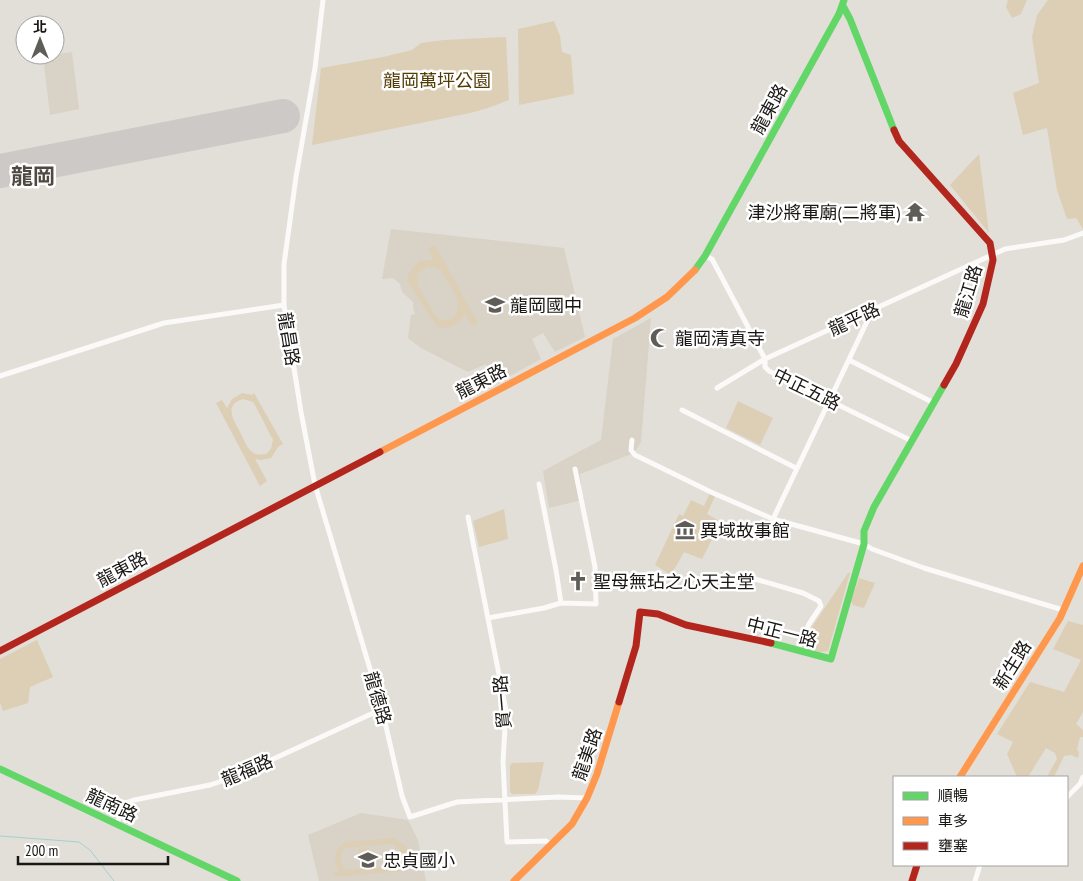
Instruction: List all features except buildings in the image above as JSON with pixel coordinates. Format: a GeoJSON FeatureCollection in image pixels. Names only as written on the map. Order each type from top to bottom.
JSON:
{"type":"FeatureCollection","features":[{"type":"Feature","properties":{"kind":"street","name":"龍昌路"},"geometry":{"type":"LineString","coordinates":[[315,485],[284,305],[284,268],[321,21],[322,0]]}},
{"type":"Feature","properties":{"kind":"street","name":"龍江路"},"geometry":{"type":"LineString","coordinates":[[844,3],[879,95],[899,141],[990,243],[993,254],[983,304],[956,364],[874,507],[864,531],[864,544]]}},
{"type":"Feature","properties":{"kind":"street","name":"龍東路"},"geometry":{"type":"LineString","coordinates":[[0,651],[635,318],[667,297],[694,271],[704,256],[742,191],[844,3]]}},
{"type":"Feature","properties":{"kind":"street","name":"龍平路"},"geometry":{"type":"LineString","coordinates":[[717,388],[765,359],[993,254],[1005,249],[1071,238],[1083,233]]}},
{"type":"Feature","properties":{"kind":"street","name":"中正五路"},"geometry":{"type":"LineString","coordinates":[[704,256],[712,259],[765,359],[765,366],[769,371],[912,441]]}},
{"type":"Feature","properties":{"kind":"street"},"geometry":{"type":"LineString","coordinates":[[0,376],[164,323],[284,305]]}},
{"type":"Feature","properties":{"kind":"street"},"geometry":{"type":"LineString","coordinates":[[773,519],[872,310]]}},
{"type":"Feature","properties":{"kind":"street"},"geometry":{"type":"LineString","coordinates":[[849,360],[934,403]]}},
{"type":"Feature","properties":{"kind":"street"},"geometry":{"type":"LineString","coordinates":[[682,410],[796,468]]}},
{"type":"Feature","properties":{"kind":"street"},"geometry":{"type":"LineString","coordinates":[[632,440],[631,450],[635,455],[712,493],[773,519],[864,544],[872,549],[924,568],[1063,610]]}},
{"type":"Feature","properties":{"kind":"street"},"geometry":{"type":"LineString","coordinates":[[488,618],[525,612],[561,603],[596,604],[595,567],[575,469]]}},
{"type":"Feature","properties":{"kind":"street"},"geometry":{"type":"LineString","coordinates":[[539,484],[561,603]]}},
{"type":"Feature","properties":{"kind":"street","name":"龍德路"},"geometry":{"type":"LineString","coordinates":[[315,485],[382,709],[402,796],[410,817],[457,802],[505,799]]}},
{"type":"Feature","properties":{"kind":"street","name":"貿一路"},"geometry":{"type":"LineString","coordinates":[[468,517],[506,710],[503,762],[507,842],[546,841],[552,845]]}},
{"type":"Feature","properties":{"kind":"street","name":"中正一路"},"geometry":{"type":"LineString","coordinates":[[640,612],[658,614],[711,632],[798,649],[831,658],[864,544]]}},
{"type":"Feature","properties":{"kind":"street","name":"新生路"},"geometry":{"type":"LineString","coordinates":[[961,776],[1060,618],[1083,566]]}},
{"type":"Feature","properties":{"kind":"street"},"geometry":{"type":"LineString","coordinates":[[738,574],[803,593],[819,601],[821,606],[809,624],[798,649]]}},
{"type":"Feature","properties":{"kind":"street","name":"龍美路"},"geometry":{"type":"LineString","coordinates":[[514,881],[572,824],[587,798],[597,774],[636,646],[640,612]]}},
{"type":"Feature","properties":{"kind":"street","name":"龍福路"},"geometry":{"type":"LineString","coordinates":[[117,823],[125,803],[210,785],[234,777],[382,709]]}},
{"type":"Feature","properties":{"kind":"street","name":"龍南路"},"geometry":{"type":"LineString","coordinates":[[0,770],[117,823],[237,881]]}},
{"type":"Feature","properties":{"kind":"street"},"geometry":{"type":"LineString","coordinates":[[1068,796],[1080,784],[1083,777]]}},
{"type":"Feature","properties":{"kind":"street"},"geometry":{"type":"LineString","coordinates":[[505,799],[587,798]]}},
{"type":"Feature","properties":{"kind":"street"},"geometry":{"type":"LineString","coordinates":[[912,881],[917,866]]}},
{"type":"Feature","properties":{"kind":"street"},"geometry":{"type":"LineString","coordinates":[[975,881],[980,866]]}},
{"type":"Feature","properties":{"kind":"shaded area"},"geometry":{"type":"Polygon","coordinates":[[[72,52],[79,109],[50,115],[44,65],[65,65],[65,53],[72,52]]]}},
{"type":"Feature","properties":{"kind":"shaded area","name":"龍岡國中"},"geometry":{"type":"Polygon","coordinates":[[[391,229],[564,248],[585,337],[555,352],[543,333],[532,339],[541,359],[497,383],[486,364],[468,372],[421,348],[408,338],[411,315],[415,314],[413,302],[402,292],[400,284],[393,278],[382,279],[391,229]]]}},
{"type":"Feature","properties":{"kind":"shaded area"},"geometry":{"type":"Polygon","coordinates":[[[651,318],[641,442],[634,453],[580,474],[582,500],[549,508],[543,471],[601,440],[613,339],[651,318]]]}},
{"type":"Feature","properties":{"kind":"shaded area","name":"忠貞國小"},"geometry":{"type":"Polygon","coordinates":[[[361,813],[408,820],[418,840],[426,881],[319,881],[308,835],[361,813]]]}},
{"type":"Feature","properties":{"kind":"green space"},"geometry":{"type":"Polygon","coordinates":[[[1008,0],[1027,0],[1021,14],[1012,18],[1006,7],[1008,0]]]}},
{"type":"Feature","properties":{"kind":"green space"},"geometry":{"type":"Polygon","coordinates":[[[1048,0],[1083,0],[1083,229],[1076,218],[1067,219],[1057,190],[1047,128],[1023,135],[1013,93],[1039,83],[1032,37],[1037,15],[1048,0]]]}},
{"type":"Feature","properties":{"kind":"green space","name":"龍岡萬坪公園"},"geometry":{"type":"Polygon","coordinates":[[[554,21],[560,36],[562,52],[571,55],[574,94],[519,105],[518,29],[554,21]]]}},
{"type":"Feature","properties":{"kind":"green space","name":"龍岡萬坪公園"},"geometry":{"type":"Polygon","coordinates":[[[506,37],[509,100],[470,113],[312,145],[321,68],[412,50],[421,43],[506,37]]]}},
{"type":"Feature","properties":{"kind":"green space"},"geometry":{"type":"Polygon","coordinates":[[[979,154],[989,233],[950,185],[979,154]]]}},
{"type":"Feature","properties":{"kind":"green space"},"geometry":{"type":"Polygon","coordinates":[[[435,245],[478,323],[473,326],[465,314],[454,326],[446,328],[437,327],[407,281],[409,273],[419,261],[434,261],[428,248],[435,245]],[[427,267],[418,274],[417,284],[436,317],[442,320],[452,319],[458,307],[457,301],[452,288],[437,268],[427,267]]]}},
{"type":"Feature","properties":{"kind":"green space"},"geometry":{"type":"Polygon","coordinates":[[[242,393],[252,395],[254,393],[283,444],[278,447],[271,458],[255,459],[267,481],[260,486],[216,403],[222,400],[227,408],[232,399],[242,393]],[[243,399],[237,402],[233,405],[232,414],[249,449],[256,454],[266,454],[271,449],[273,440],[253,402],[243,399]]]}},
{"type":"Feature","properties":{"kind":"green space"},"geometry":{"type":"Polygon","coordinates":[[[738,401],[773,418],[760,445],[726,428],[738,401]]]}},
{"type":"Feature","properties":{"kind":"green space"},"geometry":{"type":"Polygon","coordinates":[[[710,493],[715,496],[707,514],[721,522],[702,559],[684,552],[671,575],[655,565],[679,514],[683,516],[691,500],[704,506],[710,493]]]}},
{"type":"Feature","properties":{"kind":"green space"},"geometry":{"type":"Polygon","coordinates":[[[504,509],[508,539],[479,547],[473,521],[504,509]]]}},
{"type":"Feature","properties":{"kind":"green space"},"geometry":{"type":"Polygon","coordinates":[[[848,573],[850,573],[828,651],[820,652],[802,647],[802,642],[848,573]]]}},
{"type":"Feature","properties":{"kind":"green space"},"geometry":{"type":"Polygon","coordinates":[[[859,578],[875,583],[864,608],[853,605],[851,601],[859,578]]]}},
{"type":"Feature","properties":{"kind":"green space"},"geometry":{"type":"Polygon","coordinates":[[[1068,621],[1083,625],[1083,712],[1076,724],[1083,730],[1083,737],[1080,737],[1077,750],[1079,752],[1078,758],[1071,755],[1064,756],[1054,776],[1049,776],[1057,759],[1055,753],[1046,748],[1029,776],[1017,776],[1007,754],[1013,742],[997,734],[1030,682],[1064,692],[1081,660],[1053,649],[1068,621]]]}},
{"type":"Feature","properties":{"kind":"green space"},"geometry":{"type":"Polygon","coordinates":[[[37,640],[53,677],[30,687],[28,703],[3,711],[0,703],[0,659],[37,640]]]}},
{"type":"Feature","properties":{"kind":"green space"},"geometry":{"type":"Polygon","coordinates":[[[544,762],[538,790],[535,794],[512,794],[510,792],[510,766],[512,763],[544,762]]]}},
{"type":"Feature","properties":{"kind":"green space"},"geometry":{"type":"Polygon","coordinates":[[[394,838],[406,846],[408,853],[403,866],[405,866],[406,871],[334,877],[334,872],[340,872],[335,859],[336,852],[345,842],[394,838]],[[393,844],[346,848],[343,850],[340,858],[346,870],[394,866],[401,860],[400,853],[393,844]]]}},
{"type":"Feature","properties":{"kind":"green space"},"geometry":{"type":"Polygon","coordinates":[[[369,848],[370,868],[359,868],[358,849],[369,848]]]}},
{"type":"Feature","properties":{"kind":"waterway"},"geometry":{"type":"LineString","coordinates":[[0,836],[79,842],[90,850],[114,881]]}},
{"type":"Feature","properties":{"kind":"runway"},"geometry":{"type":"LineString","coordinates":[[0,171],[283,116]]}},
{"type":"Feature","properties":{"kind":"traffic: fast"},"geometry":{"type":"LineString","coordinates":[[695,270],[705,256],[839,14],[844,0]]}},
{"type":"Feature","properties":{"kind":"traffic: fast"},"geometry":{"type":"LineString","coordinates":[[843,6],[850,19],[894,130]]}},
{"type":"Feature","properties":{"kind":"traffic: fast"},"geometry":{"type":"LineString","coordinates":[[771,643],[831,659],[864,544],[864,531],[874,507],[944,385]]}},
{"type":"Feature","properties":{"kind":"traffic: fast"},"geometry":{"type":"LineString","coordinates":[[0,769],[237,881]]}},
{"type":"Feature","properties":{"kind":"traffic: slow"},"geometry":{"type":"LineString","coordinates":[[380,452],[635,318],[667,297],[695,270]]}},
{"type":"Feature","properties":{"kind":"traffic: slow"},"geometry":{"type":"LineString","coordinates":[[961,776],[1060,618],[1083,566]]}},
{"type":"Feature","properties":{"kind":"traffic: slow"},"geometry":{"type":"LineString","coordinates":[[514,881],[572,824],[587,798],[597,774],[619,702]]}},
{"type":"Feature","properties":{"kind":"traffic: jam"},"geometry":{"type":"LineString","coordinates":[[894,130],[899,141],[990,243],[993,260],[983,304],[956,364],[944,385]]}},
{"type":"Feature","properties":{"kind":"traffic: jam"},"geometry":{"type":"LineString","coordinates":[[0,651],[380,452]]}},
{"type":"Feature","properties":{"kind":"traffic: jam"},"geometry":{"type":"LineString","coordinates":[[619,702],[636,646],[640,612],[658,614],[686,625],[771,643]]}},
{"type":"Feature","properties":{"kind":"traffic: jam"},"geometry":{"type":"LineString","coordinates":[[912,881],[917,866]]}},
{"type":"Feature","properties":{"kind":"place","name":"津沙將軍廟(二將軍)"},"geometry":{"type":"Point","coordinates":[915,212]}},
{"type":"Feature","properties":{"kind":"place","name":"龍岡國中"},"geometry":{"type":"Point","coordinates":[495,305]}},
{"type":"Feature","properties":{"kind":"place","name":"龍岡清真寺"},"geometry":{"type":"Point","coordinates":[660,338]}},
{"type":"Feature","properties":{"kind":"place","name":"異域故事館"},"geometry":{"type":"Point","coordinates":[685,530]}},
{"type":"Feature","properties":{"kind":"place","name":"聖母無玷之心天主堂"},"geometry":{"type":"Point","coordinates":[578,581]}},
{"type":"Feature","properties":{"kind":"place","name":"忠貞國小"},"geometry":{"type":"Point","coordinates":[368,860]}},
{"type":"Feature","properties":{"kind":"district","name":"龍岡"},"geometry":{"type":"Point","coordinates":[33,176]}}]}
